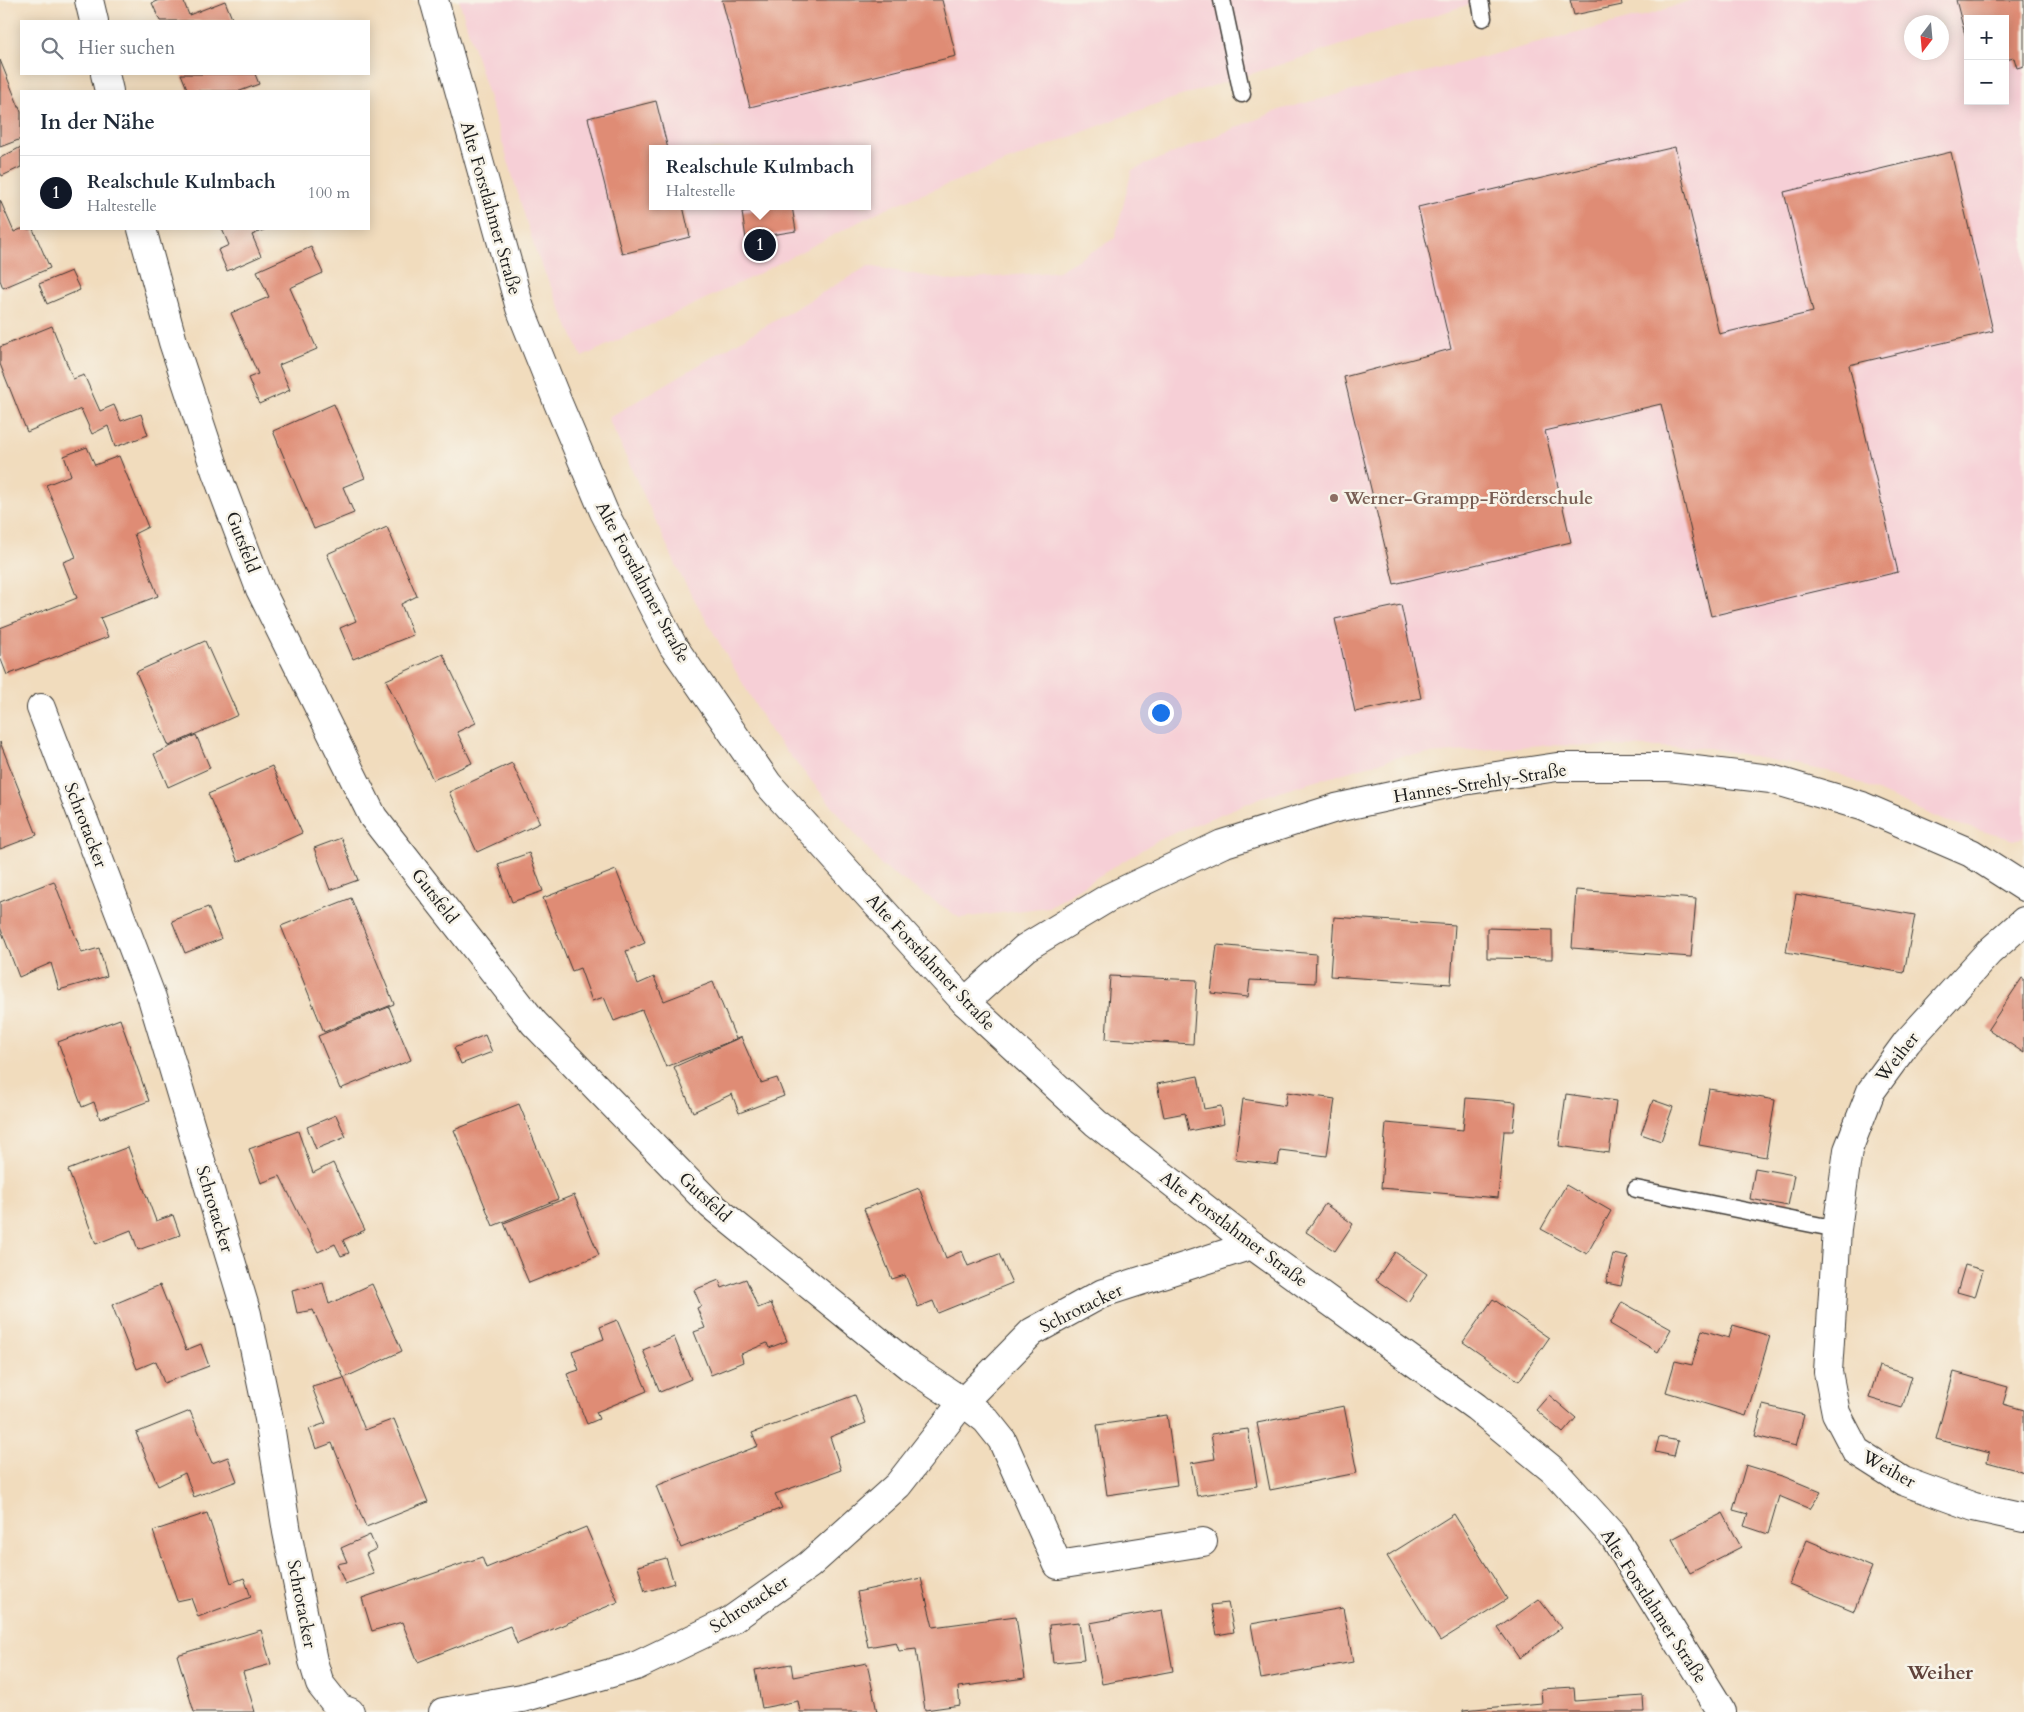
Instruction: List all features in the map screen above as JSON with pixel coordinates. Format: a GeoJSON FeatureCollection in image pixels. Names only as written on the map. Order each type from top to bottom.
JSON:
{"type":"FeatureCollection","features":[{"type":"Feature","properties":{"kind":"street"},"geometry":{"type":"LineString","coordinates":[[89,0],[94,20]]}},
{"type":"Feature","properties":{"kind":"street","name":"Alte Forstlahmer Straße"},"geometry":{"type":"LineString","coordinates":[[434,0],[520,308],[604,512],[673,646],[768,784],[965,1002],[1096,1123],[1252,1245],[1476,1407],[1554,1471],[1614,1537],[1722,1712]]}},
{"type":"Feature","properties":{"kind":"street"},"geometry":{"type":"LineString","coordinates":[[105,75],[109,90]]}},
{"type":"Feature","properties":{"kind":"street","name":"Gutsfeld"},"geometry":{"type":"LineString","coordinates":[[142,230],[176,352],[216,472],[260,589],[373,817],[534,1023],[711,1205],[910,1366],[963,1402]]}},
{"type":"Feature","properties":{"kind":"street","name":"Schrotacker"},"geometry":{"type":"LineString","coordinates":[[41,708],[152,998],[247,1314],[269,1419],[287,1532],[313,1661],[320,1684],[339,1708],[350,1712]]}},
{"type":"Feature","properties":{"kind":"street","name":"Hannes-Strehly-Straße"},"geometry":{"type":"LineString","coordinates":[[965,1002],[1025,948],[1108,898],[1222,844],[1336,808],[1456,782],[1557,767],[1669,767],[1771,780],[1862,806],[1971,853],[2024,887]]}},
{"type":"Feature","properties":{"kind":"street","name":"Weiher"},"geometry":{"type":"LineString","coordinates":[[2024,921],[1989,952],[1913,1035],[1871,1091],[1848,1150],[1837,1229],[1828,1372],[1836,1413],[1856,1451],[1903,1481],[1974,1507],[2024,1518]]}},
{"type":"Feature","properties":{"kind":"street","name":"Schrotacker"},"geometry":{"type":"LineString","coordinates":[[443,1712],[522,1698],[636,1666],[730,1621],[809,1565],[898,1485],[963,1402],[1032,1332],[1103,1293],[1252,1245]]}},
{"type":"Feature","properties":{"kind":"street"},"geometry":{"type":"LineString","coordinates":[[963,1402],[986,1420],[1002,1440],[1058,1565],[1202,1542]]}},
{"type":"Feature","properties":{"kind":"lane"},"geometry":{"type":"LineString","coordinates":[[1222,0],[1242,94]]}},
{"type":"Feature","properties":{"kind":"lane"},"geometry":{"type":"LineString","coordinates":[[1480,0],[1483,18]]}},
{"type":"Feature","properties":{"kind":"lane"},"geometry":{"type":"LineString","coordinates":[[1636,1189],[1837,1229]]}},
{"type":"Feature","properties":{"kind":"shaded area"},"geometry":{"type":"Polygon","coordinates":[[[459,0],[1483,0],[1153,105],[884,209],[752,277],[582,357],[536,253],[459,0]]]}},
{"type":"Feature","properties":{"kind":"shaded area","name":"Werner-Grampp-Förderschule"},"geometry":{"type":"Polygon","coordinates":[[[1691,0],[2024,0],[2024,837],[2014,840],[1942,820],[1837,773],[1709,748],[1542,745],[1402,756],[1262,797],[1158,840],[1048,907],[960,918],[883,867],[772,734],[682,578],[608,418],[868,266],[954,281],[1058,271],[1115,238],[1132,170],[1282,109],[1655,13],[1691,0]]]}},
{"type":"Feature","properties":{"kind":"building"},"geometry":{"type":"Polygon","coordinates":[[[159,0],[183,0],[189,15],[225,1],[233,20],[160,20],[152,3],[159,0]]]}},
{"type":"Feature","properties":{"kind":"building"},"geometry":{"type":"Polygon","coordinates":[[[722,0],[942,0],[956,56],[750,107],[722,0]]]}},
{"type":"Feature","properties":{"kind":"building"},"geometry":{"type":"Polygon","coordinates":[[[1570,0],[1621,0],[1622,5],[1574,15],[1570,0]]]}},
{"type":"Feature","properties":{"kind":"building"},"geometry":{"type":"Polygon","coordinates":[[[1956,0],[2024,0],[2024,66],[2017,68],[2014,58],[2009,59],[2009,15],[1964,15],[1964,31],[1956,0]]]}},
{"type":"Feature","properties":{"kind":"building"},"geometry":{"type":"Polygon","coordinates":[[[0,60],[20,110],[20,139],[0,147],[0,60]]]}},
{"type":"Feature","properties":{"kind":"building"},"geometry":{"type":"Polygon","coordinates":[[[181,75],[255,75],[259,84],[243,90],[188,90],[181,75]]]}},
{"type":"Feature","properties":{"kind":"building"},"geometry":{"type":"Polygon","coordinates":[[[656,101],[667,145],[649,145],[649,210],[684,210],[690,237],[622,254],[588,118],[656,101]]]}},
{"type":"Feature","properties":{"kind":"building"},"geometry":{"type":"Polygon","coordinates":[[[1675,147],[1719,334],[1813,312],[1784,192],[1951,152],[1993,331],[1849,365],[1898,572],[1711,616],[1661,404],[1545,431],[1571,542],[1394,584],[1344,377],[1451,349],[1418,207],[1675,147]]]}},
{"type":"Feature","properties":{"kind":"building"},"geometry":{"type":"Polygon","coordinates":[[[20,148],[20,167],[2,176],[0,172],[0,158],[20,148]]]}},
{"type":"Feature","properties":{"kind":"building"},"geometry":{"type":"Polygon","coordinates":[[[0,200],[14,232],[20,229],[33,230],[50,268],[3,288],[0,280],[0,200]]]}},
{"type":"Feature","properties":{"kind":"building"},"geometry":{"type":"Polygon","coordinates":[[[754,210],[793,210],[796,231],[746,239],[742,212],[754,210]]]}},
{"type":"Feature","properties":{"kind":"building"},"geometry":{"type":"Polygon","coordinates":[[[222,230],[264,230],[252,235],[261,256],[227,271],[218,250],[229,245],[222,230]]]}},
{"type":"Feature","properties":{"kind":"building"},"geometry":{"type":"Polygon","coordinates":[[[311,247],[323,273],[290,288],[317,349],[279,365],[290,390],[259,404],[248,378],[258,374],[231,313],[269,297],[257,271],[311,247]]]}},
{"type":"Feature","properties":{"kind":"building"},"geometry":{"type":"Polygon","coordinates":[[[71,271],[80,290],[47,304],[39,284],[71,271]]]}},
{"type":"Feature","properties":{"kind":"building"},"geometry":{"type":"Polygon","coordinates":[[[52,326],[73,379],[84,375],[100,411],[114,405],[121,421],[141,414],[148,435],[115,447],[108,426],[92,434],[81,409],[27,432],[0,364],[0,347],[52,326]]]}},
{"type":"Feature","properties":{"kind":"building"},"geometry":{"type":"Polygon","coordinates":[[[334,404],[365,478],[343,487],[354,513],[314,529],[273,431],[334,404]]]}},
{"type":"Feature","properties":{"kind":"building"},"geometry":{"type":"Polygon","coordinates":[[[87,447],[95,465],[119,456],[148,527],[134,534],[158,596],[100,618],[108,637],[7,675],[0,657],[0,628],[77,598],[63,562],[76,557],[46,485],[71,475],[64,456],[87,447]]]}},
{"type":"Feature","properties":{"kind":"building"},"geometry":{"type":"Polygon","coordinates":[[[387,527],[417,596],[401,604],[413,635],[353,659],[340,628],[356,621],[327,554],[387,527]]]}},
{"type":"Feature","properties":{"kind":"building"},"geometry":{"type":"Polygon","coordinates":[[[1401,605],[1421,698],[1355,712],[1335,619],[1401,605]]]}},
{"type":"Feature","properties":{"kind":"building"},"geometry":{"type":"Polygon","coordinates":[[[205,641],[238,715],[169,746],[136,672],[205,641]]]}},
{"type":"Feature","properties":{"kind":"building"},"geometry":{"type":"Polygon","coordinates":[[[443,654],[476,723],[457,732],[472,763],[433,780],[386,680],[443,654]]]}},
{"type":"Feature","properties":{"kind":"building"},"geometry":{"type":"Polygon","coordinates":[[[196,735],[210,768],[168,787],[154,754],[196,735]]]}},
{"type":"Feature","properties":{"kind":"building"},"geometry":{"type":"Polygon","coordinates":[[[0,742],[37,835],[0,849],[0,742]]]}},
{"type":"Feature","properties":{"kind":"building"},"geometry":{"type":"Polygon","coordinates":[[[512,763],[540,823],[477,852],[449,792],[512,763]]]}},
{"type":"Feature","properties":{"kind":"building"},"geometry":{"type":"Polygon","coordinates":[[[272,766],[302,833],[238,862],[208,794],[272,766]]]}},
{"type":"Feature","properties":{"kind":"building"},"geometry":{"type":"Polygon","coordinates":[[[341,838],[358,880],[330,890],[314,848],[341,838]]]}},
{"type":"Feature","properties":{"kind":"building"},"geometry":{"type":"Polygon","coordinates":[[[529,853],[543,891],[512,902],[498,864],[529,853]]]}},
{"type":"Feature","properties":{"kind":"building"},"geometry":{"type":"Polygon","coordinates":[[[616,870],[645,943],[626,951],[638,984],[654,977],[664,1001],[713,982],[736,1039],[666,1067],[642,1010],[614,1021],[604,997],[592,1001],[580,968],[572,971],[543,898],[616,870]]]}},
{"type":"Feature","properties":{"kind":"building"},"geometry":{"type":"Polygon","coordinates":[[[54,881],[82,953],[99,948],[107,976],[59,990],[51,963],[19,977],[0,927],[0,902],[54,881]]]}},
{"type":"Feature","properties":{"kind":"building"},"geometry":{"type":"Polygon","coordinates":[[[1576,890],[1696,899],[1691,957],[1572,948],[1576,890]]]}},
{"type":"Feature","properties":{"kind":"building"},"geometry":{"type":"Polygon","coordinates":[[[1796,894],[1915,915],[1904,973],[1786,952],[1796,894]]]}},
{"type":"Feature","properties":{"kind":"building"},"geometry":{"type":"Polygon","coordinates":[[[351,898],[394,1004],[324,1032],[281,926],[351,898]]]}},
{"type":"Feature","properties":{"kind":"building"},"geometry":{"type":"Polygon","coordinates":[[[208,907],[221,939],[185,953],[172,921],[208,907]]]}},
{"type":"Feature","properties":{"kind":"building"},"geometry":{"type":"Polygon","coordinates":[[[1334,917],[1455,925],[1451,984],[1330,976],[1334,917]]]}},
{"type":"Feature","properties":{"kind":"building"},"geometry":{"type":"Polygon","coordinates":[[[1487,928],[1552,930],[1552,959],[1487,958],[1487,928]]]}},
{"type":"Feature","properties":{"kind":"building"},"geometry":{"type":"Polygon","coordinates":[[[1217,945],[1316,954],[1315,983],[1250,980],[1248,997],[1211,993],[1217,945]]]}},
{"type":"Feature","properties":{"kind":"building"},"geometry":{"type":"Polygon","coordinates":[[[1110,976],[1197,980],[1193,1044],[1106,1039],[1110,976]]]}},
{"type":"Feature","properties":{"kind":"building"},"geometry":{"type":"Polygon","coordinates":[[[2022,978],[2024,979],[2024,1053],[1988,1029],[2022,978]]]}},
{"type":"Feature","properties":{"kind":"building"},"geometry":{"type":"Polygon","coordinates":[[[389,1007],[411,1060],[340,1089],[318,1036],[389,1007]]]}},
{"type":"Feature","properties":{"kind":"building"},"geometry":{"type":"Polygon","coordinates":[[[120,1019],[149,1101],[100,1119],[94,1102],[82,1107],[58,1042],[120,1019]]]}},
{"type":"Feature","properties":{"kind":"building"},"geometry":{"type":"Polygon","coordinates":[[[485,1035],[492,1052],[461,1064],[454,1048],[485,1035]]]}},
{"type":"Feature","properties":{"kind":"building"},"geometry":{"type":"Polygon","coordinates":[[[741,1037],[761,1083],[777,1078],[784,1096],[739,1113],[732,1094],[693,1112],[674,1067],[741,1037]]]}},
{"type":"Feature","properties":{"kind":"building"},"geometry":{"type":"Polygon","coordinates":[[[1198,1076],[1204,1109],[1221,1106],[1224,1124],[1189,1131],[1185,1113],[1164,1117],[1157,1084],[1198,1076]]]}},
{"type":"Feature","properties":{"kind":"building"},"geometry":{"type":"Polygon","coordinates":[[[1709,1089],[1775,1100],[1766,1157],[1699,1145],[1709,1089]]]}},
{"type":"Feature","properties":{"kind":"building"},"geometry":{"type":"Polygon","coordinates":[[[1287,1092],[1335,1099],[1327,1156],[1280,1150],[1278,1165],[1235,1160],[1243,1099],[1285,1106],[1287,1092]]]}},
{"type":"Feature","properties":{"kind":"building"},"geometry":{"type":"Polygon","coordinates":[[[1566,1094],[1616,1101],[1609,1153],[1559,1146],[1566,1094]]]}},
{"type":"Feature","properties":{"kind":"building"},"geometry":{"type":"Polygon","coordinates":[[[1466,1098],[1516,1102],[1513,1131],[1504,1131],[1498,1198],[1381,1188],[1386,1123],[1463,1130],[1466,1098]]]}},
{"type":"Feature","properties":{"kind":"building"},"geometry":{"type":"Polygon","coordinates":[[[1653,1100],[1673,1107],[1661,1141],[1641,1134],[1653,1100]]]}},
{"type":"Feature","properties":{"kind":"building"},"geometry":{"type":"Polygon","coordinates":[[[519,1104],[558,1199],[493,1226],[454,1130],[519,1104]]]}},
{"type":"Feature","properties":{"kind":"building"},"geometry":{"type":"Polygon","coordinates":[[[336,1115],[346,1137],[316,1149],[307,1127],[336,1115]]]}},
{"type":"Feature","properties":{"kind":"building"},"geometry":{"type":"Polygon","coordinates":[[[298,1131],[313,1173],[333,1163],[365,1230],[343,1240],[349,1253],[341,1256],[335,1244],[318,1252],[280,1176],[261,1183],[249,1149],[298,1131]]]}},
{"type":"Feature","properties":{"kind":"building"},"geometry":{"type":"Polygon","coordinates":[[[128,1147],[156,1221],[173,1215],[180,1235],[138,1250],[131,1230],[96,1244],[68,1170],[128,1147]]]}},
{"type":"Feature","properties":{"kind":"building"},"geometry":{"type":"Polygon","coordinates":[[[1755,1168],[1794,1175],[1788,1206],[1750,1199],[1755,1168]]]}},
{"type":"Feature","properties":{"kind":"building"},"geometry":{"type":"Polygon","coordinates":[[[1566,1185],[1611,1211],[1587,1254],[1541,1229],[1566,1185]]]}},
{"type":"Feature","properties":{"kind":"building"},"geometry":{"type":"Polygon","coordinates":[[[919,1188],[946,1258],[962,1251],[968,1266],[999,1254],[1012,1283],[938,1313],[933,1301],[918,1307],[905,1275],[892,1279],[864,1209],[919,1188]]]}},
{"type":"Feature","properties":{"kind":"building"},"geometry":{"type":"Polygon","coordinates":[[[574,1195],[599,1255],[529,1283],[504,1223],[574,1195]]]}},
{"type":"Feature","properties":{"kind":"building"},"geometry":{"type":"Polygon","coordinates":[[[1325,1204],[1353,1224],[1335,1251],[1306,1232],[1325,1204]]]}},
{"type":"Feature","properties":{"kind":"building"},"geometry":{"type":"Polygon","coordinates":[[[1395,1252],[1427,1274],[1408,1302],[1376,1280],[1395,1252]]]}},
{"type":"Feature","properties":{"kind":"building"},"geometry":{"type":"Polygon","coordinates":[[[1613,1254],[1628,1257],[1621,1286],[1606,1283],[1613,1254]]]}},
{"type":"Feature","properties":{"kind":"building"},"geometry":{"type":"Polygon","coordinates":[[[1965,1265],[1983,1270],[1975,1297],[1957,1292],[1965,1265]]]}},
{"type":"Feature","properties":{"kind":"building"},"geometry":{"type":"Polygon","coordinates":[[[746,1279],[758,1308],[771,1303],[787,1341],[769,1348],[767,1343],[741,1354],[743,1362],[711,1375],[694,1332],[705,1328],[697,1308],[701,1306],[694,1290],[719,1280],[722,1288],[746,1279]]]}},
{"type":"Feature","properties":{"kind":"building"},"geometry":{"type":"Polygon","coordinates":[[[323,1283],[329,1304],[372,1284],[402,1351],[344,1378],[313,1310],[297,1313],[292,1291],[323,1283]]]}},
{"type":"Feature","properties":{"kind":"building"},"geometry":{"type":"Polygon","coordinates":[[[160,1285],[186,1350],[201,1344],[209,1366],[164,1383],[156,1361],[137,1369],[112,1305],[160,1285]]]}},
{"type":"Feature","properties":{"kind":"building"},"geometry":{"type":"Polygon","coordinates":[[[1493,1299],[1549,1338],[1519,1381],[1463,1342],[1493,1299]]]}},
{"type":"Feature","properties":{"kind":"building"},"geometry":{"type":"Polygon","coordinates":[[[1622,1302],[1671,1329],[1658,1352],[1610,1324],[1622,1302]]]}},
{"type":"Feature","properties":{"kind":"building"},"geometry":{"type":"Polygon","coordinates":[[[617,1320],[647,1391],[596,1412],[599,1419],[587,1424],[567,1374],[579,1370],[572,1351],[604,1339],[600,1327],[617,1320]]]}},
{"type":"Feature","properties":{"kind":"building"},"geometry":{"type":"Polygon","coordinates":[[[1733,1325],[1770,1336],[1746,1416],[1666,1392],[1675,1361],[1692,1365],[1702,1330],[1729,1338],[1733,1325]]]}},
{"type":"Feature","properties":{"kind":"building"},"geometry":{"type":"Polygon","coordinates":[[[674,1337],[691,1379],[660,1392],[643,1350],[674,1337]]]}},
{"type":"Feature","properties":{"kind":"building"},"geometry":{"type":"Polygon","coordinates":[[[1879,1366],[1912,1376],[1902,1408],[1869,1398],[1879,1366]]]}},
{"type":"Feature","properties":{"kind":"building"},"geometry":{"type":"Polygon","coordinates":[[[1954,1372],[2008,1387],[2003,1404],[2024,1410],[2024,1472],[1987,1462],[1989,1453],[1936,1439],[1954,1372]]]}},
{"type":"Feature","properties":{"kind":"building"},"geometry":{"type":"Polygon","coordinates":[[[344,1378],[365,1430],[394,1419],[428,1502],[366,1527],[332,1443],[316,1449],[309,1429],[326,1423],[312,1387],[344,1378]]]}},
{"type":"Feature","properties":{"kind":"building"},"geometry":{"type":"Polygon","coordinates":[[[855,1395],[866,1423],[830,1437],[841,1470],[775,1494],[782,1508],[681,1548],[656,1486],[758,1446],[752,1433],[855,1395]]]}},
{"type":"Feature","properties":{"kind":"building"},"geometry":{"type":"Polygon","coordinates":[[[1549,1395],[1576,1418],[1563,1433],[1536,1410],[1549,1395]]]}},
{"type":"Feature","properties":{"kind":"building"},"geometry":{"type":"Polygon","coordinates":[[[1763,1405],[1804,1415],[1796,1446],[1755,1436],[1763,1405]]]}},
{"type":"Feature","properties":{"kind":"building"},"geometry":{"type":"Polygon","coordinates":[[[1344,1406],[1357,1473],[1270,1490],[1257,1423],[1344,1406]]]}},
{"type":"Feature","properties":{"kind":"building"},"geometry":{"type":"Polygon","coordinates":[[[190,1411],[212,1463],[228,1457],[237,1481],[194,1497],[185,1473],[158,1486],[136,1433],[190,1411]]]}},
{"type":"Feature","properties":{"kind":"building"},"geometry":{"type":"Polygon","coordinates":[[[1167,1415],[1177,1485],[1107,1495],[1097,1425],[1167,1415]]]}},
{"type":"Feature","properties":{"kind":"building"},"geometry":{"type":"Polygon","coordinates":[[[1248,1429],[1257,1486],[1197,1496],[1191,1463],[1215,1459],[1211,1434],[1248,1429]]]}},
{"type":"Feature","properties":{"kind":"building"},"geometry":{"type":"Polygon","coordinates":[[[1659,1437],[1678,1441],[1674,1456],[1655,1452],[1659,1437]]]}},
{"type":"Feature","properties":{"kind":"building"},"geometry":{"type":"Polygon","coordinates":[[[1746,1465],[1785,1477],[1821,1492],[1810,1509],[1779,1496],[1768,1534],[1744,1526],[1748,1514],[1733,1510],[1746,1465]]]}},
{"type":"Feature","properties":{"kind":"building"},"geometry":{"type":"Polygon","coordinates":[[[207,1513],[231,1583],[244,1578],[251,1597],[198,1617],[191,1598],[177,1601],[153,1531],[207,1513]]]}},
{"type":"Feature","properties":{"kind":"building"},"geometry":{"type":"Polygon","coordinates":[[[1723,1513],[1741,1547],[1690,1573],[1672,1539],[1723,1513]]]}},
{"type":"Feature","properties":{"kind":"building"},"geometry":{"type":"Polygon","coordinates":[[[1454,1514],[1507,1599],[1440,1641],[1387,1556],[1454,1514]]]}},
{"type":"Feature","properties":{"kind":"building"},"geometry":{"type":"Polygon","coordinates":[[[586,1527],[618,1602],[517,1644],[510,1626],[418,1662],[402,1622],[372,1631],[362,1598],[482,1557],[486,1568],[586,1527]]]}},
{"type":"Feature","properties":{"kind":"building"},"geometry":{"type":"Polygon","coordinates":[[[370,1535],[376,1549],[366,1554],[374,1574],[345,1584],[337,1564],[347,1562],[341,1548],[370,1535]]]}},
{"type":"Feature","properties":{"kind":"building"},"geometry":{"type":"Polygon","coordinates":[[[1807,1540],[1872,1567],[1854,1611],[1789,1584],[1807,1540]]]}},
{"type":"Feature","properties":{"kind":"building"},"geometry":{"type":"Polygon","coordinates":[[[666,1558],[674,1583],[645,1592],[638,1566],[666,1558]]]}},
{"type":"Feature","properties":{"kind":"building"},"geometry":{"type":"Polygon","coordinates":[[[921,1578],[933,1627],[1016,1616],[1025,1678],[958,1687],[960,1705],[925,1710],[916,1649],[899,1651],[896,1642],[868,1647],[857,1592],[921,1578]]]}},
{"type":"Feature","properties":{"kind":"building"},"geometry":{"type":"Polygon","coordinates":[[[1539,1599],[1561,1628],[1519,1658],[1498,1628],[1539,1599]]]}},
{"type":"Feature","properties":{"kind":"building"},"geometry":{"type":"Polygon","coordinates":[[[1228,1603],[1234,1632],[1217,1635],[1211,1605],[1228,1603]]]}},
{"type":"Feature","properties":{"kind":"building"},"geometry":{"type":"Polygon","coordinates":[[[1343,1608],[1353,1662],[1261,1679],[1251,1624],[1343,1608]]]}},
{"type":"Feature","properties":{"kind":"building"},"geometry":{"type":"Polygon","coordinates":[[[1162,1610],[1173,1671],[1102,1684],[1090,1623],[1162,1610]]]}},
{"type":"Feature","properties":{"kind":"building"},"geometry":{"type":"Polygon","coordinates":[[[1079,1622],[1084,1660],[1053,1663],[1049,1625],[1079,1622]]]}},
{"type":"Feature","properties":{"kind":"building"},"geometry":{"type":"Polygon","coordinates":[[[261,1630],[271,1664],[243,1672],[255,1712],[194,1712],[177,1655],[261,1630]]]}},
{"type":"Feature","properties":{"kind":"building"},"geometry":{"type":"Polygon","coordinates":[[[867,1663],[877,1712],[800,1712],[798,1701],[762,1708],[755,1670],[791,1664],[793,1677],[867,1663]]]}},
{"type":"Feature","properties":{"kind":"building"},"geometry":{"type":"Polygon","coordinates":[[[1574,1687],[1575,1701],[1643,1696],[1644,1712],[1463,1712],[1463,1710],[1542,1703],[1541,1689],[1574,1687]]]}},
{"type":"Feature","properties":{"kind":"place","name":"Realschule Kulmbach"},"geometry":{"type":"Point","coordinates":[760,245]}},
{"type":"Feature","properties":{"kind":"place","name":"Werner-Grampp-Förderschule"},"geometry":{"type":"Point","coordinates":[1334,498]}},
{"type":"Feature","properties":{"kind":"district","name":"Weiher"},"geometry":{"type":"Point","coordinates":[1940,1672]}}]}
